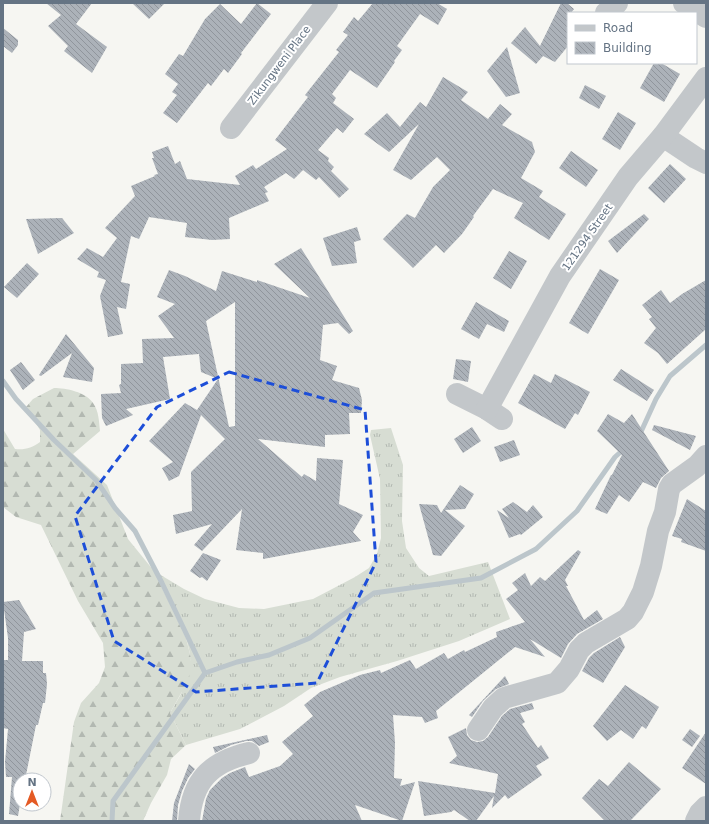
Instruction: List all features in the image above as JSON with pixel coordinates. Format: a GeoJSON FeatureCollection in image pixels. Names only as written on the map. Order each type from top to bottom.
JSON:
{"type":"FeatureCollection","features":[{"type":"Feature","properties":{"kind":"street","name":"Zikungweni Place"},"geometry":{"type":"LineString","coordinates":[[231,128],[327,3]]}},
{"type":"Feature","properties":{"kind":"street"},"geometry":{"type":"LineString","coordinates":[[607,12],[617,3]]}},
{"type":"Feature","properties":{"kind":"street"},"geometry":{"type":"LineString","coordinates":[[684,3],[706,17]]}},
{"type":"Feature","properties":{"kind":"street","name":"121294 Street"},"geometry":{"type":"LineString","coordinates":[[457,394],[494,414],[560,276],[628,177],[663,136],[706,78]]}},
{"type":"Feature","properties":{"kind":"street"},"geometry":{"type":"LineString","coordinates":[[663,136],[706,163]]}},
{"type":"Feature","properties":{"kind":"street"},"geometry":{"type":"LineString","coordinates":[[478,730],[484,719],[499,702],[511,696],[533,689],[544,688],[557,683],[569,669],[586,643],[630,616],[643,592],[651,566],[658,531],[665,512],[669,489],[672,484],[697,466],[706,456]]}},
{"type":"Feature","properties":{"kind":"street"},"geometry":{"type":"LineString","coordinates":[[189,821],[194,795],[198,784],[206,775],[221,763],[235,756],[250,753]]}},
{"type":"Feature","properties":{"kind":"street"},"geometry":{"type":"LineString","coordinates":[[696,821],[700,813],[706,807]]}},
{"type":"Feature","properties":{"kind":"highlighted area"},"geometry":{"type":"Polygon","coordinates":[[[229,372],[365,410],[376,562],[317,683],[196,692],[114,641],[75,516],[157,407],[229,372]]]}},
{"type":"Feature","properties":{"kind":"green space"},"geometry":{"type":"Polygon","coordinates":[[[54,388],[81,393],[90,399],[95,406],[100,431],[73,454],[107,485],[128,539],[154,571],[186,638],[191,658],[189,679],[170,713],[186,745],[171,759],[167,775],[151,803],[143,821],[60,821],[74,722],[81,703],[99,683],[105,667],[103,643],[78,601],[41,525],[16,517],[3,507],[3,429],[15,449],[28,448],[40,442],[40,430],[26,407],[33,399],[54,388]]]}},
{"type":"Feature","properties":{"kind":"green space"},"geometry":{"type":"Polygon","coordinates":[[[391,428],[403,465],[402,521],[406,548],[419,568],[429,576],[488,562],[510,619],[459,641],[340,677],[311,688],[284,706],[240,729],[186,745],[170,713],[181,694],[191,658],[186,637],[154,571],[184,589],[205,599],[239,608],[264,609],[313,599],[355,577],[369,568],[377,554],[381,538],[380,479],[370,435],[371,430],[391,428]]]}},
{"type":"Feature","properties":{"kind":"building"},"geometry":{"type":"Polygon","coordinates":[[[46,3],[92,3],[76,24],[107,47],[92,73],[64,51],[68,46],[48,26],[61,15],[46,3]]]}},
{"type":"Feature","properties":{"kind":"building"},"geometry":{"type":"Polygon","coordinates":[[[132,3],[165,3],[149,19],[132,3]]]}},
{"type":"Feature","properties":{"kind":"building"},"geometry":{"type":"Polygon","coordinates":[[[257,3],[271,14],[241,53],[242,54],[228,73],[224,69],[211,86],[208,83],[177,123],[163,113],[177,95],[172,92],[178,84],[165,74],[179,54],[183,56],[205,19],[220,4],[241,24],[257,3]]]}},
{"type":"Feature","properties":{"kind":"building"},"geometry":{"type":"Polygon","coordinates":[[[373,3],[437,3],[447,9],[438,25],[420,14],[397,46],[402,50],[377,88],[350,70],[332,94],[336,98],[333,103],[354,119],[343,133],[337,128],[318,150],[329,158],[328,161],[334,167],[331,171],[349,189],[339,198],[319,177],[316,180],[303,170],[294,179],[286,173],[264,187],[268,192],[265,193],[269,201],[229,218],[230,239],[212,240],[185,237],[187,223],[149,217],[139,239],[131,236],[121,282],[130,284],[126,309],[117,307],[123,334],[108,337],[100,296],[106,280],[97,277],[99,272],[77,259],[87,248],[103,257],[117,238],[105,228],[135,196],[131,186],[158,174],[152,158],[154,158],[152,152],[168,146],[175,164],[180,161],[187,179],[240,185],[235,176],[253,165],[256,169],[287,149],[275,140],[308,97],[305,95],[339,52],[336,50],[348,35],[343,32],[354,17],[358,21],[373,3]]]}},
{"type":"Feature","properties":{"kind":"building"},"geometry":{"type":"Polygon","coordinates":[[[561,3],[568,3],[574,9],[572,12],[567,12],[567,47],[555,62],[543,56],[536,64],[511,43],[525,27],[540,46],[561,3]]]}},
{"type":"Feature","properties":{"kind":"building"},"geometry":{"type":"Polygon","coordinates":[[[3,28],[18,40],[18,45],[12,53],[3,46],[3,28]]]}},
{"type":"Feature","properties":{"kind":"building"},"geometry":{"type":"Polygon","coordinates":[[[507,47],[520,93],[506,97],[487,71],[507,47]]]}},
{"type":"Feature","properties":{"kind":"building"},"geometry":{"type":"Polygon","coordinates":[[[653,64],[663,64],[680,74],[664,102],[640,88],[653,64]]]}},
{"type":"Feature","properties":{"kind":"building"},"geometry":{"type":"Polygon","coordinates":[[[443,77],[468,92],[461,100],[488,119],[500,104],[512,114],[502,125],[532,142],[535,152],[521,178],[543,191],[539,197],[566,214],[549,240],[514,218],[523,203],[493,189],[462,234],[444,253],[436,245],[413,268],[383,239],[407,214],[415,218],[433,187],[450,170],[437,157],[411,180],[393,170],[419,124],[389,152],[364,134],[387,113],[400,127],[420,102],[426,107],[443,77]]]}},
{"type":"Feature","properties":{"kind":"building"},"geometry":{"type":"Polygon","coordinates":[[[585,85],[606,96],[599,109],[579,98],[585,85]]]}},
{"type":"Feature","properties":{"kind":"building"},"geometry":{"type":"Polygon","coordinates":[[[618,112],[636,123],[620,150],[602,139],[618,112]]]}},
{"type":"Feature","properties":{"kind":"building"},"geometry":{"type":"Polygon","coordinates":[[[571,151],[598,170],[586,187],[559,168],[571,151]]]}},
{"type":"Feature","properties":{"kind":"building"},"geometry":{"type":"Polygon","coordinates":[[[670,164],[686,179],[664,203],[648,188],[670,164]]]}},
{"type":"Feature","properties":{"kind":"building"},"geometry":{"type":"Polygon","coordinates":[[[644,214],[649,219],[617,253],[608,241],[644,214]]]}},
{"type":"Feature","properties":{"kind":"building"},"geometry":{"type":"Polygon","coordinates":[[[62,218],[74,233],[38,254],[26,219],[62,218]]]}},
{"type":"Feature","properties":{"kind":"building"},"geometry":{"type":"Polygon","coordinates":[[[357,227],[361,240],[354,242],[357,263],[332,266],[323,238],[357,227]]]}},
{"type":"Feature","properties":{"kind":"building"},"geometry":{"type":"Polygon","coordinates":[[[301,248],[353,331],[349,334],[338,323],[323,325],[320,360],[337,366],[332,380],[359,388],[362,400],[361,413],[349,413],[350,434],[325,435],[325,447],[258,439],[302,477],[304,474],[316,481],[317,458],[343,460],[339,504],[363,515],[353,532],[361,541],[263,559],[263,553],[236,550],[242,509],[202,551],[194,545],[212,524],[176,534],[173,515],[192,511],[191,472],[225,439],[201,415],[179,476],[169,481],[162,468],[173,462],[149,441],[185,403],[197,410],[218,379],[201,372],[199,354],[163,357],[170,399],[126,409],[133,415],[106,426],[102,418],[101,394],[121,393],[119,385],[121,384],[121,364],[143,363],[142,339],[174,338],[158,316],[175,304],[157,297],[169,270],[216,291],[222,271],[257,282],[257,280],[310,298],[274,264],[301,248]],[[235,302],[206,321],[229,427],[235,426],[235,302]]]}},
{"type":"Feature","properties":{"kind":"building"},"geometry":{"type":"Polygon","coordinates":[[[509,251],[527,261],[511,289],[493,278],[509,251]]]}},
{"type":"Feature","properties":{"kind":"building"},"geometry":{"type":"Polygon","coordinates":[[[27,263],[39,274],[17,298],[4,287],[27,263]]]}},
{"type":"Feature","properties":{"kind":"building"},"geometry":{"type":"Polygon","coordinates":[[[600,269],[619,280],[588,334],[569,323],[600,269]]]}},
{"type":"Feature","properties":{"kind":"building"},"geometry":{"type":"Polygon","coordinates":[[[706,280],[706,329],[667,364],[658,353],[644,343],[656,328],[649,319],[652,317],[642,305],[661,290],[670,303],[706,280]]]}},
{"type":"Feature","properties":{"kind":"building"},"geometry":{"type":"Polygon","coordinates":[[[476,302],[509,321],[504,332],[487,324],[479,339],[461,329],[476,302]]]}},
{"type":"Feature","properties":{"kind":"building"},"geometry":{"type":"Polygon","coordinates":[[[66,334],[94,368],[92,382],[63,377],[72,353],[41,376],[39,375],[66,334]]]}},
{"type":"Feature","properties":{"kind":"building"},"geometry":{"type":"Polygon","coordinates":[[[456,359],[471,361],[468,382],[453,379],[456,359]]]}},
{"type":"Feature","properties":{"kind":"building"},"geometry":{"type":"Polygon","coordinates":[[[21,362],[35,380],[23,390],[10,370],[21,362]]]}},
{"type":"Feature","properties":{"kind":"building"},"geometry":{"type":"Polygon","coordinates":[[[621,369],[654,390],[647,401],[613,380],[621,369]]]}},
{"type":"Feature","properties":{"kind":"building"},"geometry":{"type":"Polygon","coordinates":[[[534,374],[551,383],[555,374],[590,392],[578,415],[575,413],[565,429],[518,403],[534,374]]]}},
{"type":"Feature","properties":{"kind":"building"},"geometry":{"type":"Polygon","coordinates":[[[608,414],[624,423],[632,414],[669,471],[661,478],[656,488],[643,482],[629,502],[619,495],[607,514],[595,509],[622,455],[597,431],[608,414]]]}},
{"type":"Feature","properties":{"kind":"building"},"geometry":{"type":"Polygon","coordinates":[[[654,425],[696,436],[690,450],[652,430],[654,425]]]}},
{"type":"Feature","properties":{"kind":"building"},"geometry":{"type":"Polygon","coordinates":[[[472,427],[481,441],[463,453],[454,439],[472,427]]]}},
{"type":"Feature","properties":{"kind":"building"},"geometry":{"type":"Polygon","coordinates":[[[514,440],[520,455],[500,462],[494,447],[514,440]]]}},
{"type":"Feature","properties":{"kind":"building"},"geometry":{"type":"Polygon","coordinates":[[[460,485],[474,494],[465,509],[445,510],[465,526],[441,556],[433,555],[419,504],[437,505],[441,513],[460,485]]]}},
{"type":"Feature","properties":{"kind":"building"},"geometry":{"type":"Polygon","coordinates":[[[687,499],[706,511],[706,551],[681,542],[682,539],[672,536],[687,499]]]}},
{"type":"Feature","properties":{"kind":"building"},"geometry":{"type":"Polygon","coordinates":[[[513,502],[527,512],[533,505],[543,517],[521,535],[520,534],[509,538],[497,510],[509,518],[502,509],[513,502]]]}},
{"type":"Feature","properties":{"kind":"building"},"geometry":{"type":"Polygon","coordinates":[[[578,550],[581,552],[565,580],[568,586],[566,586],[584,620],[597,610],[603,619],[577,634],[568,644],[561,658],[530,639],[545,657],[515,647],[436,711],[438,718],[425,723],[422,717],[393,715],[395,743],[394,778],[402,779],[400,786],[415,782],[402,821],[355,805],[362,821],[202,821],[206,799],[210,790],[222,778],[245,767],[249,777],[280,766],[293,754],[282,742],[313,716],[304,705],[320,692],[360,675],[380,670],[381,673],[410,660],[416,669],[444,653],[448,659],[464,650],[465,652],[497,637],[496,632],[525,622],[506,599],[518,590],[512,583],[525,573],[531,586],[540,577],[545,581],[578,550]]]}},
{"type":"Feature","properties":{"kind":"building"},"geometry":{"type":"Polygon","coordinates":[[[203,553],[221,560],[207,581],[190,571],[203,553]]]}},
{"type":"Feature","properties":{"kind":"building"},"geometry":{"type":"Polygon","coordinates":[[[19,600],[36,629],[24,632],[22,661],[43,661],[43,673],[46,673],[47,684],[45,703],[43,703],[38,725],[36,725],[27,772],[12,772],[12,777],[6,777],[5,762],[8,729],[3,728],[3,660],[8,660],[8,638],[3,602],[19,600]]]}},
{"type":"Feature","properties":{"kind":"building"},"geometry":{"type":"Polygon","coordinates":[[[620,637],[625,647],[603,683],[582,671],[589,658],[594,653],[620,637]]]}},
{"type":"Feature","properties":{"kind":"building"},"geometry":{"type":"Polygon","coordinates":[[[505,676],[509,684],[496,689],[483,701],[472,717],[469,715],[505,676]]]}},
{"type":"Feature","properties":{"kind":"building"},"geometry":{"type":"Polygon","coordinates":[[[625,685],[659,707],[646,729],[642,726],[633,739],[621,730],[607,741],[593,726],[625,685]]]}},
{"type":"Feature","properties":{"kind":"building"},"geometry":{"type":"Polygon","coordinates":[[[532,703],[534,709],[520,713],[525,722],[522,724],[538,748],[541,745],[549,758],[536,766],[542,775],[508,799],[505,795],[492,808],[494,796],[476,821],[470,821],[454,810],[451,812],[424,816],[418,781],[495,793],[498,774],[449,763],[457,756],[448,737],[466,728],[467,735],[471,740],[477,742],[483,741],[488,737],[502,716],[510,709],[532,703]]]}},
{"type":"Feature","properties":{"kind":"building"},"geometry":{"type":"Polygon","coordinates":[[[690,729],[700,736],[692,747],[682,740],[690,729]]]}},
{"type":"Feature","properties":{"kind":"building"},"geometry":{"type":"Polygon","coordinates":[[[706,732],[706,784],[682,768],[706,732]]]}},
{"type":"Feature","properties":{"kind":"building"},"geometry":{"type":"Polygon","coordinates":[[[267,735],[269,742],[259,746],[252,741],[246,741],[231,745],[215,753],[213,747],[267,735]]]}},
{"type":"Feature","properties":{"kind":"building"},"geometry":{"type":"Polygon","coordinates":[[[629,762],[661,789],[630,821],[605,821],[582,798],[599,779],[608,786],[629,762]]]}},
{"type":"Feature","properties":{"kind":"building"},"geometry":{"type":"Polygon","coordinates":[[[189,764],[195,769],[188,778],[182,791],[178,805],[177,821],[172,821],[174,803],[189,764]]]}},
{"type":"Feature","properties":{"kind":"building"},"geometry":{"type":"Polygon","coordinates":[[[12,777],[12,812],[19,812],[18,816],[9,814],[12,777]]]}},
{"type":"Feature","properties":{"kind":"waterway"},"geometry":{"type":"LineString","coordinates":[[640,434],[656,399],[670,376],[706,345]]}},
{"type":"Feature","properties":{"kind":"waterway"},"geometry":{"type":"LineString","coordinates":[[3,381],[16,399],[54,440],[96,480],[115,508],[135,531],[162,583],[205,673],[113,801],[112,821]]}},
{"type":"Feature","properties":{"kind":"waterway"},"geometry":{"type":"LineString","coordinates":[[205,673],[237,662],[269,655],[310,638],[374,593],[481,578],[536,549],[577,511],[615,457],[624,449]]}}]}
